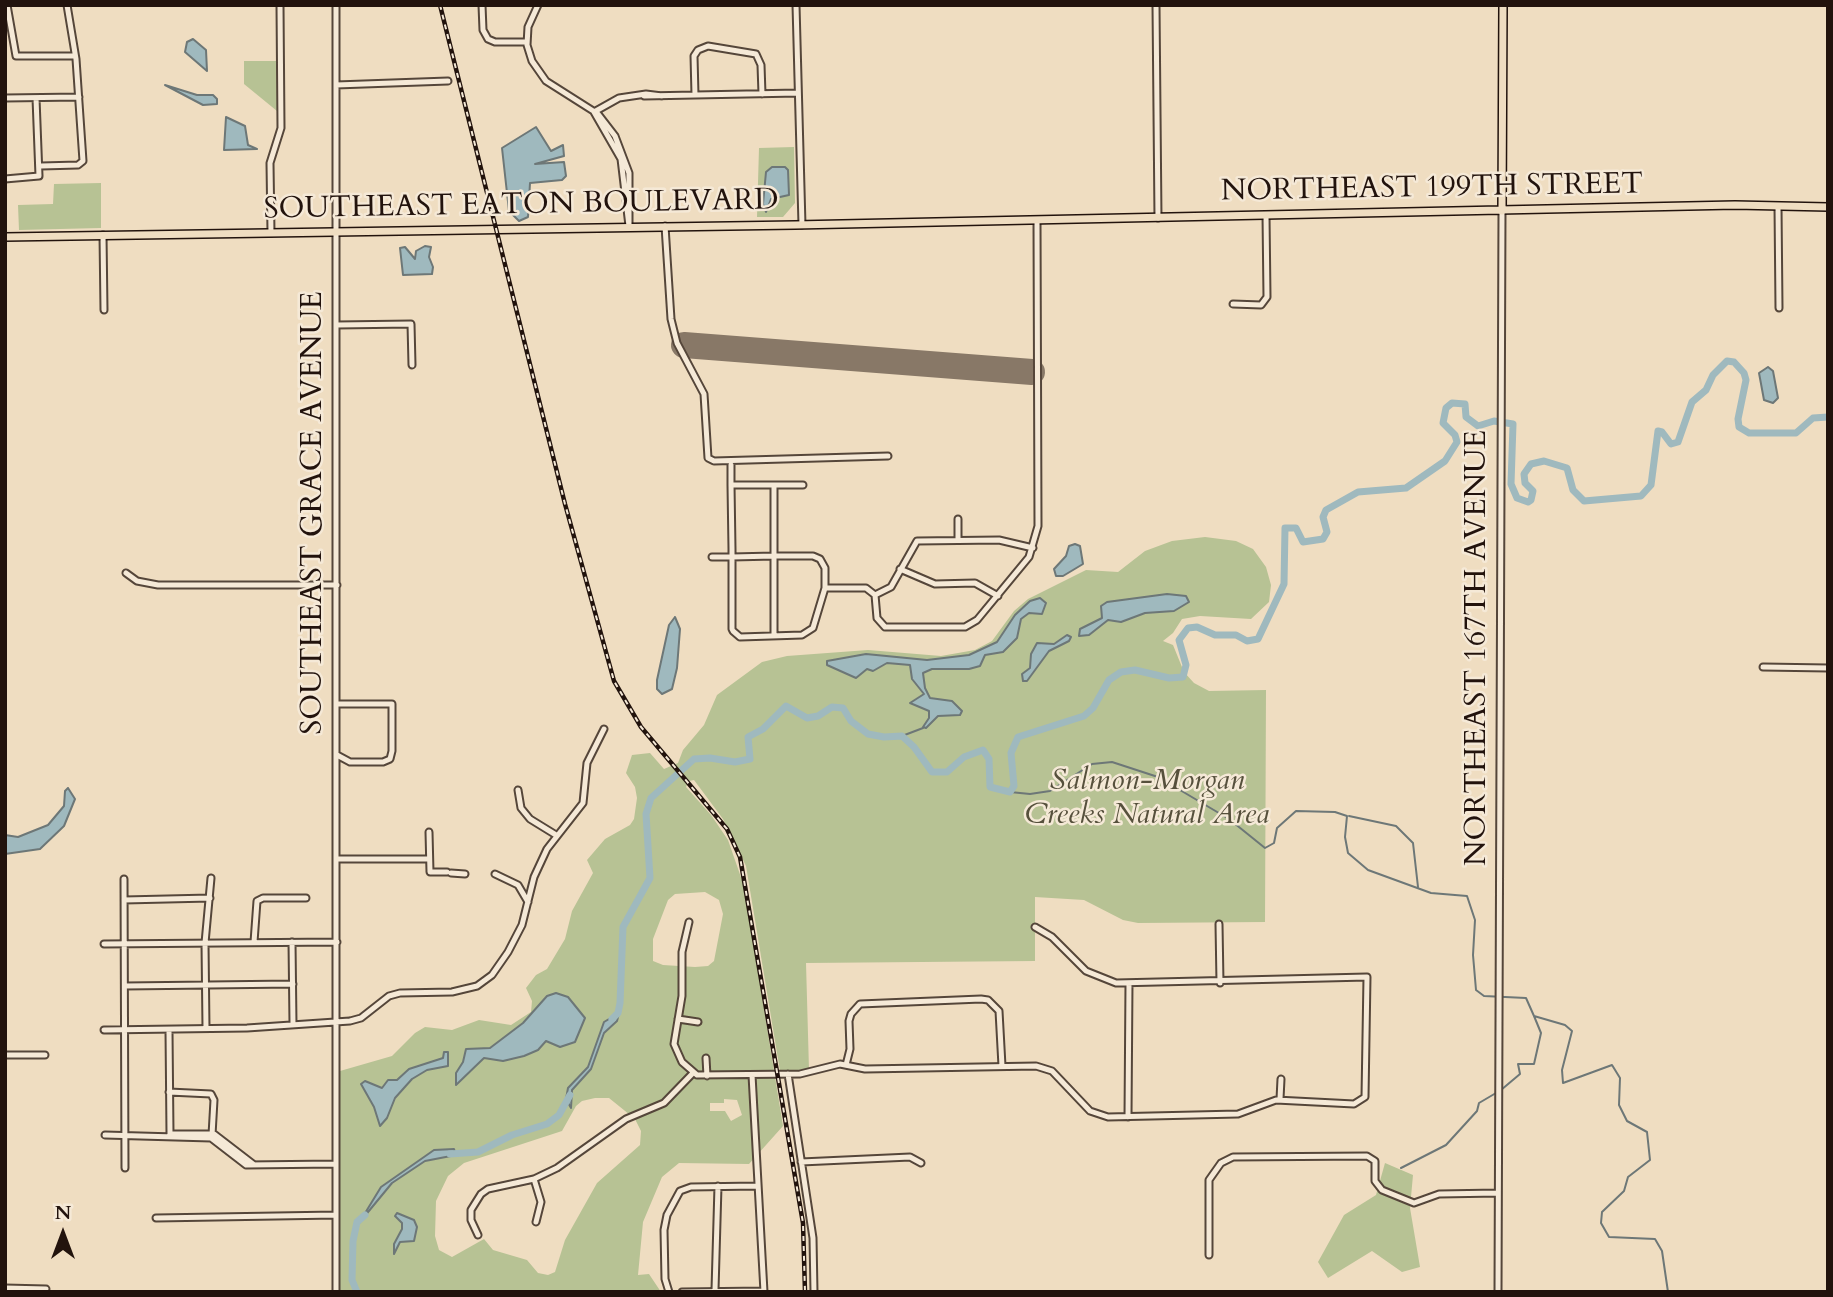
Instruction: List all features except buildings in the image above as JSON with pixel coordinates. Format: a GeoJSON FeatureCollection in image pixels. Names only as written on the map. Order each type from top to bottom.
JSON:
{"type":"FeatureCollection","features":[{"type":"Feature","properties":{"kind":"main road","name":"NORTHEAST 167TH AVENUE"},"geometry":{"type":"LineString","coordinates":[[1502,211],[1503,5]]}},
{"type":"Feature","properties":{"kind":"main road","name":"NORTHEAST 199TH STREET"},"geometry":{"type":"LineString","coordinates":[[1037,220],[1828,207]]}},
{"type":"Feature","properties":{"kind":"main road","name":"SOUTHEAST EATON BOULEVARD"},"geometry":{"type":"LineString","coordinates":[[5,237],[1037,220]]}},
{"type":"Feature","properties":{"kind":"street"},"geometry":{"type":"LineString","coordinates":[[7,5],[16,56],[75,56]]}},
{"type":"Feature","properties":{"kind":"street"},"geometry":{"type":"LineString","coordinates":[[41,166],[81,163],[84,157],[75,56],[67,5]]}},
{"type":"Feature","properties":{"kind":"street"},"geometry":{"type":"LineString","coordinates":[[271,233],[270,163],[281,128],[280,5]]}},
{"type":"Feature","properties":{"kind":"street","name":"SOUTHEAST GRACE AVENUE"},"geometry":{"type":"LineString","coordinates":[[336,5],[336,1292]]}},
{"type":"Feature","properties":{"kind":"street"},"geometry":{"type":"LineString","coordinates":[[482,5],[483,32],[486,37],[495,42],[527,42]]}},
{"type":"Feature","properties":{"kind":"street"},"geometry":{"type":"LineString","coordinates":[[538,5],[530,21],[527,42],[532,61],[542,76],[594,112],[612,131],[626,162],[630,185],[629,226]]}},
{"type":"Feature","properties":{"kind":"street"},"geometry":{"type":"LineString","coordinates":[[796,5],[802,225]]}},
{"type":"Feature","properties":{"kind":"street"},"geometry":{"type":"LineString","coordinates":[[1156,5],[1158,218]]}},
{"type":"Feature","properties":{"kind":"street"},"geometry":{"type":"LineString","coordinates":[[695,95],[694,58],[698,50],[720,47],[752,52],[758,56],[762,94]]}},
{"type":"Feature","properties":{"kind":"street"},"geometry":{"type":"LineString","coordinates":[[336,85],[448,81]]}},
{"type":"Feature","properties":{"kind":"street"},"geometry":{"type":"LineString","coordinates":[[594,112],[619,98],[798,93]]}},
{"type":"Feature","properties":{"kind":"street"},"geometry":{"type":"LineString","coordinates":[[5,98],[79,97]]}},
{"type":"Feature","properties":{"kind":"street"},"geometry":{"type":"LineString","coordinates":[[5,179],[36,178],[41,166],[36,98]]}},
{"type":"Feature","properties":{"kind":"street"},"geometry":{"type":"LineString","coordinates":[[1778,206],[1779,308]]}},
{"type":"Feature","properties":{"kind":"street","name":"NORTHEAST 167TH AVENUE"},"geometry":{"type":"LineString","coordinates":[[1498,1292],[1502,211]]}},
{"type":"Feature","properties":{"kind":"street"},"geometry":{"type":"LineString","coordinates":[[1233,304],[1261,305],[1267,297],[1266,215]]}},
{"type":"Feature","properties":{"kind":"street"},"geometry":{"type":"LineString","coordinates":[[825,588],[866,588],[875,595],[877,618],[881,625],[890,628],[969,625],[998,596],[1029,557],[1038,526],[1037,220]]}},
{"type":"Feature","properties":{"kind":"street"},"geometry":{"type":"LineString","coordinates":[[665,226],[671,319],[679,348],[704,394],[708,458],[714,461],[888,456]]}},
{"type":"Feature","properties":{"kind":"street"},"geometry":{"type":"LineString","coordinates":[[103,235],[104,310]]}},
{"type":"Feature","properties":{"kind":"street"},"geometry":{"type":"LineString","coordinates":[[337,325],[411,324],[412,365]]}},
{"type":"Feature","properties":{"kind":"street"},"geometry":{"type":"LineString","coordinates":[[712,556],[732,556],[774,556],[813,556],[820,559],[825,568],[825,588],[815,626],[809,632],[774,636],[740,636],[734,633],[732,556],[732,485],[731,465]]}},
{"type":"Feature","properties":{"kind":"street"},"geometry":{"type":"LineString","coordinates":[[732,485],[803,485]]}},
{"type":"Feature","properties":{"kind":"street"},"geometry":{"type":"LineString","coordinates":[[774,485],[774,636]]}},
{"type":"Feature","properties":{"kind":"street"},"geometry":{"type":"LineString","coordinates":[[958,519],[958,540]]}},
{"type":"Feature","properties":{"kind":"street"},"geometry":{"type":"LineString","coordinates":[[875,595],[890,588],[915,542],[999,540],[1032,548]]}},
{"type":"Feature","properties":{"kind":"street"},"geometry":{"type":"LineString","coordinates":[[900,569],[935,584],[975,583],[998,596]]}},
{"type":"Feature","properties":{"kind":"street"},"geometry":{"type":"LineString","coordinates":[[126,573],[136,582],[158,585],[337,585]]}},
{"type":"Feature","properties":{"kind":"street"},"geometry":{"type":"LineString","coordinates":[[1763,667],[1828,668]]}},
{"type":"Feature","properties":{"kind":"street"},"geometry":{"type":"LineString","coordinates":[[337,705],[392,704],[390,759],[383,762],[351,762],[337,755]]}},
{"type":"Feature","properties":{"kind":"street"},"geometry":{"type":"LineString","coordinates":[[104,1030],[337,1021],[361,1018],[389,996],[400,993],[452,992],[477,986],[492,975],[508,953],[522,925],[534,877],[556,835],[583,803],[587,763],[604,729]]}},
{"type":"Feature","properties":{"kind":"street"},"geometry":{"type":"LineString","coordinates":[[337,772],[351,762]]}},
{"type":"Feature","properties":{"kind":"street"},"geometry":{"type":"LineString","coordinates":[[518,790],[521,808],[530,819],[556,835]]}},
{"type":"Feature","properties":{"kind":"street"},"geometry":{"type":"LineString","coordinates":[[429,832],[430,872],[465,874]]}},
{"type":"Feature","properties":{"kind":"street"},"geometry":{"type":"LineString","coordinates":[[337,859],[429,859]]}},
{"type":"Feature","properties":{"kind":"street"},"geometry":{"type":"LineString","coordinates":[[495,874],[518,885],[528,902]]}},
{"type":"Feature","properties":{"kind":"street"},"geometry":{"type":"LineString","coordinates":[[206,1028],[205,943],[211,878]]}},
{"type":"Feature","properties":{"kind":"street"},"geometry":{"type":"LineString","coordinates":[[124,879],[125,1168]]}},
{"type":"Feature","properties":{"kind":"street"},"geometry":{"type":"LineString","coordinates":[[124,900],[210,898]]}},
{"type":"Feature","properties":{"kind":"street"},"geometry":{"type":"LineString","coordinates":[[254,942],[257,901],[263,898],[306,898]]}},
{"type":"Feature","properties":{"kind":"street"},"geometry":{"type":"LineString","coordinates":[[689,922],[682,952],[682,996],[675,1049],[682,1062],[693,1073],[707,1076],[788,1074],[846,1065],[865,1069],[1002,1066],[1046,1068],[1095,1114],[1128,1117],[1174,1113],[1238,1114],[1280,1099],[1354,1104],[1366,1097],[1367,977],[1275,982],[1108,982],[1091,975],[1052,937],[1035,927]]}},
{"type":"Feature","properties":{"kind":"street"},"geometry":{"type":"LineString","coordinates":[[1219,924],[1220,983]]}},
{"type":"Feature","properties":{"kind":"street"},"geometry":{"type":"LineString","coordinates":[[292,942],[293,1024]]}},
{"type":"Feature","properties":{"kind":"street"},"geometry":{"type":"LineString","coordinates":[[104,944],[337,942]]}},
{"type":"Feature","properties":{"kind":"street"},"geometry":{"type":"LineString","coordinates":[[1128,1117],[1129,983]]}},
{"type":"Feature","properties":{"kind":"street"},"geometry":{"type":"LineString","coordinates":[[125,986],[293,984]]}},
{"type":"Feature","properties":{"kind":"street"},"geometry":{"type":"LineString","coordinates":[[846,1065],[850,1049],[850,1014],[860,1004],[981,999],[988,1000],[999,1011],[1002,1066]]}},
{"type":"Feature","properties":{"kind":"street"},"geometry":{"type":"LineString","coordinates":[[678,1019],[698,1023]]}},
{"type":"Feature","properties":{"kind":"street"},"geometry":{"type":"LineString","coordinates":[[161,1029],[169,1031],[176,1028]]}},
{"type":"Feature","properties":{"kind":"street"},"geometry":{"type":"LineString","coordinates":[[169,1031],[170,1135]]}},
{"type":"Feature","properties":{"kind":"street"},"geometry":{"type":"LineString","coordinates":[[5,1055],[46,1055]]}},
{"type":"Feature","properties":{"kind":"street"},"geometry":{"type":"LineString","coordinates":[[706,1058],[707,1076]]}},
{"type":"Feature","properties":{"kind":"street"},"geometry":{"type":"LineString","coordinates":[[478,1235],[471,1220],[471,1210],[481,1194],[488,1189],[534,1178],[557,1168],[626,1119],[664,1103],[693,1073]]}},
{"type":"Feature","properties":{"kind":"street"},"geometry":{"type":"LineString","coordinates":[[788,1074],[813,1238],[814,1292]]}},
{"type":"Feature","properties":{"kind":"street"},"geometry":{"type":"LineString","coordinates":[[682,1292],[764,1291],[752,1075]]}},
{"type":"Feature","properties":{"kind":"street"},"geometry":{"type":"LineString","coordinates":[[1280,1099],[1281,1079]]}},
{"type":"Feature","properties":{"kind":"street"},"geometry":{"type":"LineString","coordinates":[[169,1092],[211,1094],[214,1100],[211,1136]]}},
{"type":"Feature","properties":{"kind":"street"},"geometry":{"type":"LineString","coordinates":[[105,1135],[211,1136],[223,1139],[240,1158],[254,1165],[336,1164]]}},
{"type":"Feature","properties":{"kind":"street"},"geometry":{"type":"LineString","coordinates":[[1209,1255],[1210,1175],[1225,1159],[1233,1157],[1367,1156],[1375,1161],[1377,1185],[1408,1202],[1418,1203],[1438,1194],[1498,1193]]}},
{"type":"Feature","properties":{"kind":"street"},"geometry":{"type":"LineString","coordinates":[[801,1162],[910,1157],[921,1163]]}},
{"type":"Feature","properties":{"kind":"street"},"geometry":{"type":"LineString","coordinates":[[534,1178],[541,1202],[536,1222]]}},
{"type":"Feature","properties":{"kind":"street"},"geometry":{"type":"LineString","coordinates":[[715,1290],[718,1186]]}},
{"type":"Feature","properties":{"kind":"street"},"geometry":{"type":"LineString","coordinates":[[669,1292],[665,1279],[664,1230],[667,1215],[680,1191],[691,1187],[757,1186]]}},
{"type":"Feature","properties":{"kind":"street"},"geometry":{"type":"LineString","coordinates":[[156,1218],[336,1215]]}},
{"type":"Feature","properties":{"kind":"street"},"geometry":{"type":"LineString","coordinates":[[5,1288],[46,1289]]}},
{"type":"Feature","properties":{"kind":"green space"},"geometry":{"type":"Polygon","coordinates":[[[244,61],[277,61],[277,111],[244,84],[244,61]]]}},
{"type":"Feature","properties":{"kind":"green space"},"geometry":{"type":"Polygon","coordinates":[[[794,147],[795,203],[783,217],[757,217],[759,148],[794,147]]]}},
{"type":"Feature","properties":{"kind":"green space"},"geometry":{"type":"Polygon","coordinates":[[[101,183],[101,228],[19,230],[18,205],[53,204],[54,184],[101,183]]]}},
{"type":"Feature","properties":{"kind":"green space","name":"Salmon-Morgan Creeks Natural Area"},"geometry":{"type":"Polygon","coordinates":[[[1205,537],[1236,541],[1253,549],[1266,567],[1271,585],[1269,602],[1251,619],[1200,616],[1182,619],[1173,633],[1163,641],[1173,645],[1184,672],[1194,683],[1209,691],[1266,690],[1265,922],[1138,923],[1123,920],[1084,900],[1035,897],[1035,961],[806,963],[809,1070],[780,1071],[746,866],[723,819],[694,780],[689,781],[686,787],[711,815],[728,840],[744,886],[783,1126],[749,1164],[679,1163],[662,1177],[643,1222],[638,1275],[649,1274],[661,1292],[340,1292],[340,1071],[392,1056],[425,1027],[452,1030],[479,1020],[511,1025],[531,1012],[532,1001],[526,988],[536,975],[547,969],[565,939],[572,911],[593,873],[587,860],[605,839],[630,825],[634,819],[637,798],[635,787],[626,773],[632,755],[650,753],[664,769],[678,763],[683,750],[704,725],[717,695],[762,662],[787,656],[868,650],[941,656],[975,650],[992,641],[1014,611],[1028,599],[1086,570],[1118,572],[1145,551],[1172,541],[1205,537]],[[705,892],[675,894],[668,900],[653,939],[653,961],[663,965],[695,967],[708,966],[714,961],[723,914],[719,900],[705,892]],[[609,1098],[582,1101],[576,1106],[562,1131],[464,1163],[448,1176],[436,1201],[435,1236],[439,1250],[452,1257],[484,1239],[493,1250],[527,1260],[538,1273],[548,1275],[555,1272],[565,1240],[597,1183],[640,1145],[641,1131],[635,1119],[609,1098]],[[724,1099],[724,1103],[710,1103],[710,1111],[725,1111],[731,1121],[742,1115],[737,1100],[724,1099]]]}},
{"type":"Feature","properties":{"kind":"green space"},"geometry":{"type":"Polygon","coordinates":[[[1385,1163],[1413,1175],[1410,1208],[1420,1267],[1402,1272],[1372,1251],[1328,1278],[1318,1262],[1344,1215],[1376,1195],[1385,1163]]]}},
{"type":"Feature","properties":{"kind":"water"},"geometry":{"type":"Polygon","coordinates":[[[193,39],[206,50],[207,71],[185,52],[187,42],[193,39]]]}},
{"type":"Feature","properties":{"kind":"water"},"geometry":{"type":"Polygon","coordinates":[[[165,85],[197,95],[213,95],[217,104],[203,105],[165,85]]]}},
{"type":"Feature","properties":{"kind":"water"},"geometry":{"type":"Polygon","coordinates":[[[226,117],[245,126],[248,145],[257,149],[224,150],[226,117]]]}},
{"type":"Feature","properties":{"kind":"water"},"geometry":{"type":"Polygon","coordinates":[[[536,127],[551,151],[563,145],[564,156],[535,164],[564,162],[566,176],[562,180],[530,183],[528,217],[519,221],[509,211],[502,148],[536,127]]]}},
{"type":"Feature","properties":{"kind":"water"},"geometry":{"type":"Polygon","coordinates":[[[772,167],[785,167],[788,170],[789,195],[771,199],[766,212],[763,204],[766,172],[772,167]]]}},
{"type":"Feature","properties":{"kind":"water"},"geometry":{"type":"Polygon","coordinates":[[[425,246],[431,247],[429,257],[433,267],[432,274],[403,275],[400,248],[405,247],[415,259],[416,251],[425,246]]]}},
{"type":"Feature","properties":{"kind":"water"},"geometry":{"type":"Polygon","coordinates":[[[1768,367],[1773,371],[1778,398],[1773,403],[1764,400],[1759,373],[1768,367]]]}},
{"type":"Feature","properties":{"kind":"water"},"geometry":{"type":"Polygon","coordinates":[[[1069,546],[1080,546],[1083,564],[1063,576],[1056,576],[1054,569],[1066,556],[1069,546]]]}},
{"type":"Feature","properties":{"kind":"water"},"geometry":{"type":"Polygon","coordinates":[[[1167,594],[1186,596],[1189,602],[1174,611],[1145,613],[1121,622],[1108,620],[1089,635],[1079,636],[1080,629],[1102,618],[1101,606],[1107,602],[1167,594]]]}},
{"type":"Feature","properties":{"kind":"water"},"geometry":{"type":"Polygon","coordinates":[[[1040,598],[1046,603],[1042,614],[1029,613],[1021,619],[1017,638],[1003,652],[985,655],[980,666],[969,669],[932,669],[923,673],[925,688],[930,698],[952,701],[962,711],[960,715],[938,716],[926,728],[923,727],[929,718],[929,711],[910,703],[924,694],[912,679],[910,665],[887,663],[873,671],[867,669],[856,678],[827,665],[827,661],[866,654],[927,660],[969,655],[997,642],[1015,615],[1030,601],[1040,598]]]}},
{"type":"Feature","properties":{"kind":"water"},"geometry":{"type":"Polygon","coordinates":[[[675,617],[680,629],[677,668],[672,689],[662,694],[657,689],[657,680],[669,625],[675,617]]]}},
{"type":"Feature","properties":{"kind":"water"},"geometry":{"type":"Polygon","coordinates":[[[1067,635],[1071,637],[1069,641],[1049,651],[1027,681],[1023,681],[1022,674],[1030,668],[1031,654],[1037,643],[1054,644],[1067,635]]]}},
{"type":"Feature","properties":{"kind":"water"},"geometry":{"type":"Polygon","coordinates":[[[68,788],[75,799],[64,826],[40,849],[5,854],[5,835],[18,837],[48,825],[64,806],[65,791],[68,788]]]}},
{"type":"Feature","properties":{"kind":"water"},"geometry":{"type":"Polygon","coordinates":[[[556,993],[568,997],[585,1018],[575,1042],[560,1047],[546,1041],[538,1050],[503,1061],[484,1058],[456,1085],[456,1073],[463,1062],[466,1049],[490,1048],[523,1023],[547,996],[556,993]]]}},
{"type":"Feature","properties":{"kind":"water"},"geometry":{"type":"Polygon","coordinates":[[[619,1013],[617,1021],[604,1033],[591,1069],[572,1090],[571,1108],[566,1099],[568,1088],[588,1067],[604,1022],[619,1013]]]}},
{"type":"Feature","properties":{"kind":"water"},"geometry":{"type":"Polygon","coordinates":[[[444,1052],[448,1052],[448,1066],[427,1070],[412,1079],[395,1098],[387,1118],[380,1126],[374,1107],[361,1084],[365,1081],[382,1088],[388,1080],[397,1080],[409,1069],[443,1058],[444,1052]]]}},
{"type":"Feature","properties":{"kind":"water"},"geometry":{"type":"Polygon","coordinates":[[[454,1149],[456,1155],[425,1161],[392,1183],[359,1223],[381,1187],[434,1150],[454,1149]]]}},
{"type":"Feature","properties":{"kind":"water"},"geometry":{"type":"Polygon","coordinates":[[[397,1213],[414,1220],[417,1227],[414,1241],[400,1242],[394,1254],[394,1244],[402,1229],[402,1223],[395,1216],[397,1213]]]}},
{"type":"Feature","properties":{"kind":"waterway"},"geometry":{"type":"LineString","coordinates":[[612,1019],[618,1013],[620,1003],[623,927],[650,878],[646,814],[651,798],[694,759],[710,758],[735,762],[750,759],[748,737],[763,729],[786,706],[807,718],[818,716],[832,707],[843,708],[851,721],[868,734],[902,736],[914,747],[932,772],[947,772],[964,757],[983,750],[989,759],[990,787],[1010,792],[1014,786],[1011,753],[1018,737],[1084,716],[1093,708],[1109,680],[1121,672],[1135,670],[1169,678],[1183,677],[1186,665],[1179,640],[1188,628],[1197,627],[1215,635],[1236,635],[1247,641],[1258,639],[1284,584],[1285,528],[1296,528],[1303,542],[1323,539],[1327,532],[1323,517],[1326,510],[1358,492],[1406,488],[1445,461],[1457,442],[1455,435],[1443,423],[1446,408],[1452,403],[1465,404],[1466,417],[1478,426],[1494,421],[1513,424],[1511,484],[1517,498],[1528,502],[1533,491],[1525,483],[1524,474],[1531,464],[1544,461],[1567,468],[1573,490],[1584,501],[1641,496],[1651,485],[1658,431],[1662,432],[1671,444],[1678,442],[1692,402],[1706,390],[1713,375],[1727,361],[1734,362],[1744,373],[1746,380],[1738,419],[1739,427],[1749,433],[1796,433],[1813,418],[1828,417]]}},
{"type":"Feature","properties":{"kind":"waterway"},"geometry":{"type":"LineString","coordinates":[[902,736],[923,728]]}},
{"type":"Feature","properties":{"kind":"waterway"},"geometry":{"type":"LineString","coordinates":[[1010,792],[1030,794],[1050,791],[1092,764],[1112,762],[1158,777],[1229,819],[1265,848],[1274,843],[1277,828],[1296,811],[1335,812],[1347,816],[1345,837],[1348,853],[1368,870],[1431,893],[1467,896],[1475,920],[1473,955],[1476,990],[1484,996],[1526,998],[1534,1016],[1565,1025],[1572,1031],[1562,1070],[1563,1083],[1612,1065],[1620,1078],[1619,1105],[1627,1121],[1647,1132],[1650,1160],[1628,1177],[1624,1191],[1602,1212],[1601,1223],[1609,1237],[1655,1239],[1662,1251],[1668,1292]]}},
{"type":"Feature","properties":{"kind":"waterway"},"geometry":{"type":"LineString","coordinates":[[1349,816],[1396,826],[1413,843],[1418,887]]}},
{"type":"Feature","properties":{"kind":"waterway"},"geometry":{"type":"LineString","coordinates":[[1501,1090],[1520,1074],[1518,1064],[1534,1064],[1541,1033],[1534,1016]]}},
{"type":"Feature","properties":{"kind":"waterway"},"geometry":{"type":"LineString","coordinates":[[1401,1168],[1446,1145],[1477,1111],[1479,1103],[1496,1093]]}},
{"type":"Feature","properties":{"kind":"waterway"},"geometry":{"type":"LineString","coordinates":[[450,1154],[478,1152],[512,1135],[547,1124],[559,1115],[570,1095]]}},
{"type":"Feature","properties":{"kind":"waterway"},"geometry":{"type":"LineString","coordinates":[[357,1292],[352,1280],[353,1241],[357,1222],[365,1215]]}},
{"type":"Feature","properties":{"kind":"runway"},"geometry":{"type":"LineString","coordinates":[[684,345],[1032,372]]}},
{"type":"Feature","properties":{"kind":"railway"},"geometry":{"type":"LineString","coordinates":[[440,5],[565,504],[614,681],[641,727],[727,829],[740,857],[803,1223],[805,1292]]}}]}
